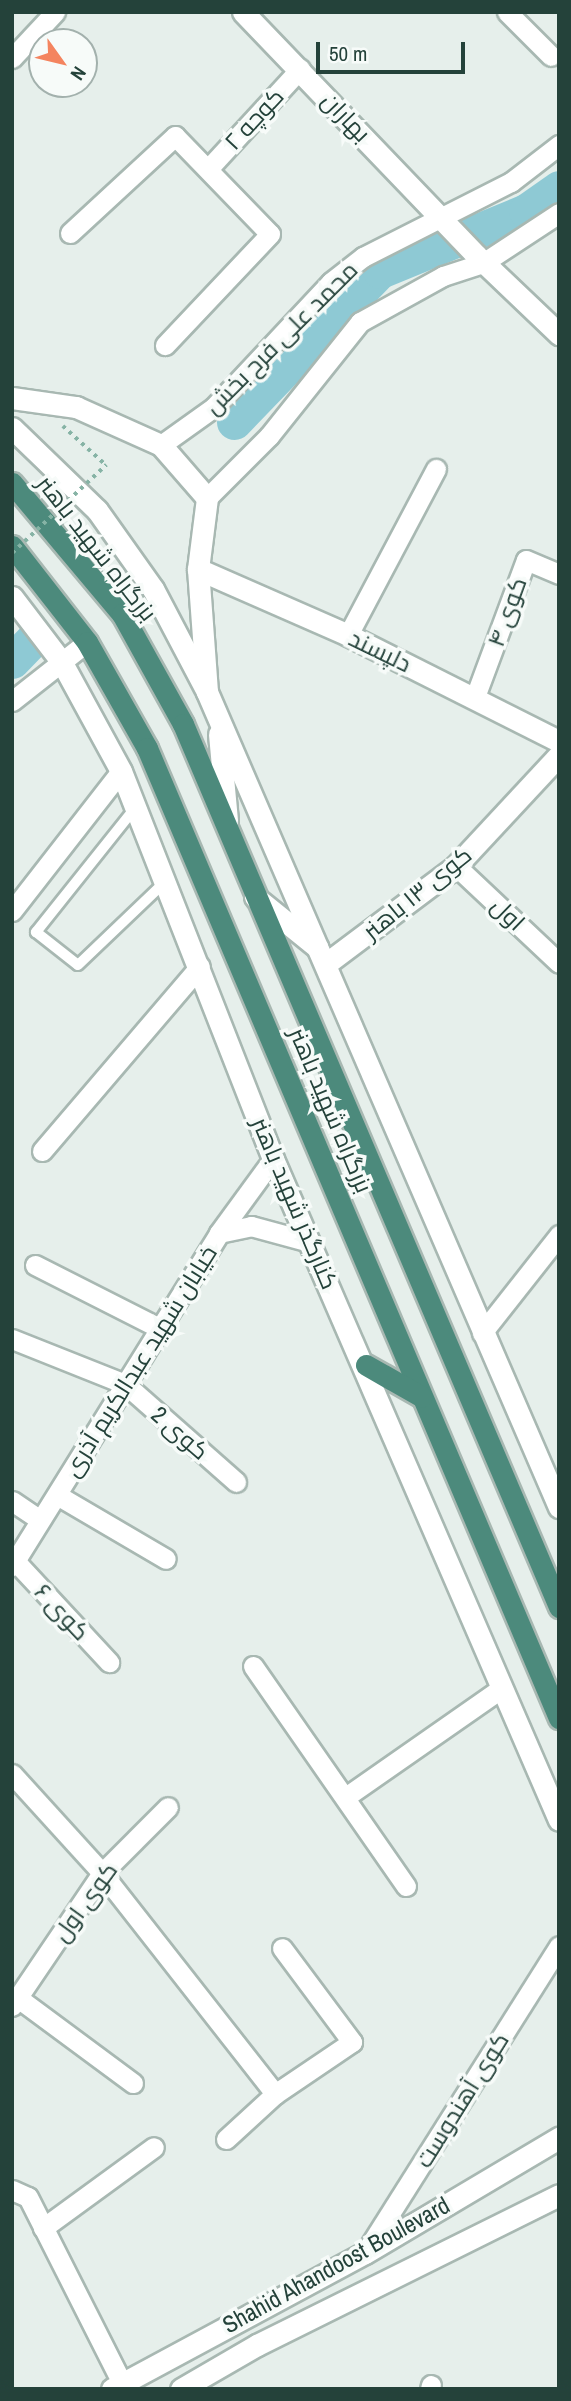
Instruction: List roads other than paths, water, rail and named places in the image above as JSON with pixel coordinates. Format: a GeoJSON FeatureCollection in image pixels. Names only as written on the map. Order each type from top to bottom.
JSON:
{"type":"FeatureCollection","features":[{"type":"Feature","properties":{"kind":"highway","name":"بزرگراه شهید باهنر"},"geometry":{"type":"LineString","coordinates":[[12,483],[122,614],[183,724],[227,823],[254,897],[559,1607]]}},
{"type":"Feature","properties":{"kind":"highway","name":"بزرگراه شهید باهنر"},"geometry":{"type":"LineString","coordinates":[[12,546],[87,642],[147,748],[559,1718]]}},
{"type":"Feature","properties":{"kind":"highway"},"geometry":{"type":"LineString","coordinates":[[366,1365],[422,1398]]}},
{"type":"Feature","properties":{"kind":"main road","name":"بهاران"},"geometry":{"type":"LineString","coordinates":[[243,12],[480,259]]}},
{"type":"Feature","properties":{"kind":"main road"},"geometry":{"type":"LineString","coordinates":[[480,259],[559,334]]}},
{"type":"Feature","properties":{"kind":"main road"},"geometry":{"type":"LineString","coordinates":[[12,398],[76,407],[161,445],[206,498],[198,569],[207,692]]}},
{"type":"Feature","properties":{"kind":"main road"},"geometry":{"type":"LineString","coordinates":[[12,428],[97,510],[153,589],[207,692],[324,957],[482,1333],[559,1507]]}},
{"type":"Feature","properties":{"kind":"main road","name":"دلپسند"},"geometry":{"type":"LineString","coordinates":[[198,569],[348,635],[559,741]]}},
{"type":"Feature","properties":{"kind":"main road","name":"کنارگذر شهید باهنر"},"geometry":{"type":"LineString","coordinates":[[12,597],[61,661],[121,771],[200,966],[273,1158],[366,1365],[559,1819]]}},
{"type":"Feature","properties":{"kind":"main road"},"geometry":{"type":"LineString","coordinates":[[217,715],[227,823]]}},
{"type":"Feature","properties":{"kind":"main road","name":"کوی ۱۳ باهنر"},"geometry":{"type":"LineString","coordinates":[[324,957],[456,866],[559,755]]}},
{"type":"Feature","properties":{"kind":"main road"},"geometry":{"type":"LineString","coordinates":[[254,897],[324,957]]}},
{"type":"Feature","properties":{"kind":"main road","name":"Shahid Ahandoost Boulevard"},"geometry":{"type":"LineString","coordinates":[[117,2386],[242,2316],[365,2253],[559,2138]]}},
{"type":"Feature","properties":{"kind":"main road","name":"Shahid Ahandoost Boulevard"},"geometry":{"type":"LineString","coordinates":[[181,2389],[257,2345],[559,2195]]}},
{"type":"Feature","properties":{"kind":"main road"},"geometry":{"type":"LineString","coordinates":[[242,2316],[257,2345]]}},
{"type":"Feature","properties":{"kind":"street"},"geometry":{"type":"LineString","coordinates":[[12,58],[55,12]]}},
{"type":"Feature","properties":{"kind":"street"},"geometry":{"type":"LineString","coordinates":[[507,12],[551,55]]}},
{"type":"Feature","properties":{"kind":"street","name":"کوچه ۲"},"geometry":{"type":"LineString","coordinates":[[208,169],[300,69]]}},
{"type":"Feature","properties":{"kind":"street"},"geometry":{"type":"LineString","coordinates":[[70,233],[175,136],[270,234],[164,345]]}},
{"type":"Feature","properties":{"kind":"street","name":"محمد علی فرح بخش"},"geometry":{"type":"LineString","coordinates":[[161,445],[214,407],[331,282],[363,257],[444,219],[511,182],[559,145]]}},
{"type":"Feature","properties":{"kind":"street"},"geometry":{"type":"LineString","coordinates":[[206,498],[269,436],[360,321],[480,259],[559,214]]}},
{"type":"Feature","properties":{"kind":"street"},"geometry":{"type":"LineString","coordinates":[[348,635],[436,469]]}},
{"type":"Feature","properties":{"kind":"street","name":"کوی ۴"},"geometry":{"type":"LineString","coordinates":[[475,697],[526,560],[559,574]]}},
{"type":"Feature","properties":{"kind":"street"},"geometry":{"type":"LineString","coordinates":[[12,701],[87,642]]}},
{"type":"Feature","properties":{"kind":"street"},"geometry":{"type":"LineString","coordinates":[[12,911],[121,771]]}},
{"type":"Feature","properties":{"kind":"street","name":"اول"},"geometry":{"type":"LineString","coordinates":[[456,866],[559,963]]}},
{"type":"Feature","properties":{"kind":"street"},"geometry":{"type":"LineString","coordinates":[[43,1150],[200,966]]}},
{"type":"Feature","properties":{"kind":"street","name":"خیابان شهید عبدالکریم آذری"},"geometry":{"type":"LineString","coordinates":[[14,1564],[39,1519],[57,1495],[219,1233],[273,1158]]}},
{"type":"Feature","properties":{"kind":"street"},"geometry":{"type":"LineString","coordinates":[[219,1233],[251,1226],[310,1242]]}},
{"type":"Feature","properties":{"kind":"street"},"geometry":{"type":"LineString","coordinates":[[482,1333],[556,1245]]}},
{"type":"Feature","properties":{"kind":"street"},"geometry":{"type":"LineString","coordinates":[[35,1265],[161,1329]]}},
{"type":"Feature","properties":{"kind":"street","name":"کوی 2"},"geometry":{"type":"LineString","coordinates":[[12,1339],[125,1384],[236,1482]]}},
{"type":"Feature","properties":{"kind":"street"},"geometry":{"type":"LineString","coordinates":[[57,1495],[166,1559]]}},
{"type":"Feature","properties":{"kind":"street"},"geometry":{"type":"LineString","coordinates":[[12,1501],[39,1519]]}},
{"type":"Feature","properties":{"kind":"street","name":"کوی ۶"},"geometry":{"type":"LineString","coordinates":[[14,1564],[109,1662]]}},
{"type":"Feature","properties":{"kind":"street"},"geometry":{"type":"LineString","coordinates":[[253,1666],[347,1796],[406,1886]]}},
{"type":"Feature","properties":{"kind":"street"},"geometry":{"type":"LineString","coordinates":[[347,1796],[502,1688]]}},
{"type":"Feature","properties":{"kind":"street"},"geometry":{"type":"LineString","coordinates":[[12,1774],[102,1873],[275,2094]]}},
{"type":"Feature","properties":{"kind":"street","name":"کوی اول"},"geometry":{"type":"LineString","coordinates":[[15,2002],[102,1873],[167,1807]]}},
{"type":"Feature","properties":{"kind":"street","name":"کوی آهندوست"},"geometry":{"type":"LineString","coordinates":[[365,2253],[559,1946]]}},
{"type":"Feature","properties":{"kind":"street"},"geometry":{"type":"LineString","coordinates":[[226,2139],[275,2094],[352,2042],[282,1948]]}},
{"type":"Feature","properties":{"kind":"street"},"geometry":{"type":"LineString","coordinates":[[15,2002],[133,2083]]}},
{"type":"Feature","properties":{"kind":"street"},"geometry":{"type":"LineString","coordinates":[[43,2228],[154,2147]]}},
{"type":"Feature","properties":{"kind":"street"},"geometry":{"type":"LineString","coordinates":[[12,2190],[23,2190],[117,2386]]}},
{"type":"Feature","properties":{"kind":"lane"},"geometry":{"type":"LineString","coordinates":[[135,808],[36,932],[78,965],[165,882]]}},
{"type":"Feature","properties":{"kind":"waterway"},"geometry":{"type":"LineString","coordinates":[[234,422],[380,271],[526,211],[559,188]]}},
{"type":"Feature","properties":{"kind":"waterway"},"geometry":{"type":"LineString","coordinates":[[12,661],[34,638]]}}]}
